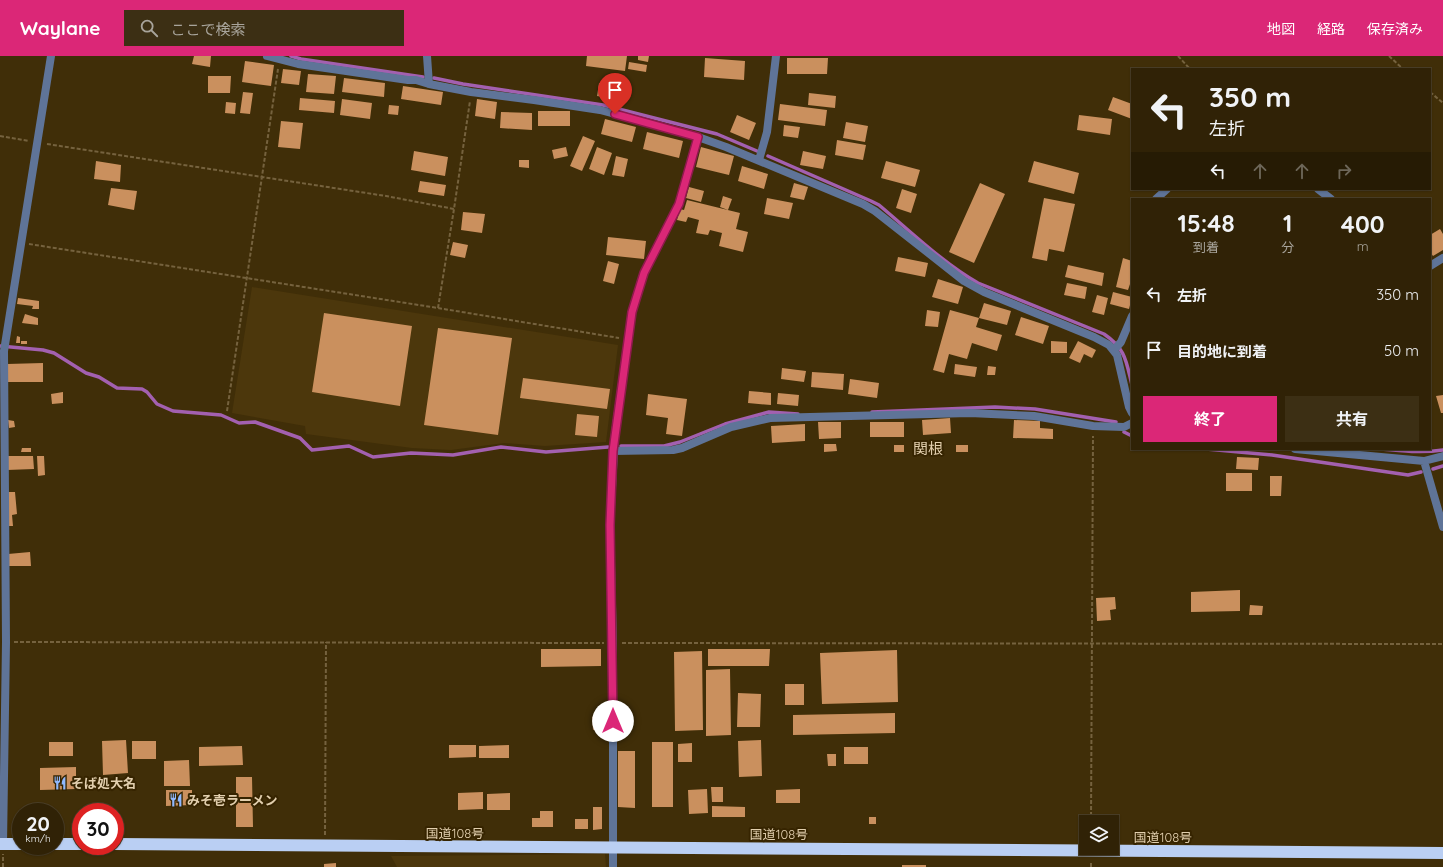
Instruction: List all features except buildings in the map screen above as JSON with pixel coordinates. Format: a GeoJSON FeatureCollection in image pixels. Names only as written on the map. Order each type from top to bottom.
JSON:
{"type":"FeatureCollection","features":[{"type":"Feature","properties":{"kind":"highway","name":"国道108号"},"geometry":{"type":"LineString","coordinates":[[124,844],[1443,853]]}},
{"type":"Feature","properties":{"kind":"street"},"geometry":{"type":"LineString","coordinates":[[2,844],[6,642],[4,347],[51,56]]}},
{"type":"Feature","properties":{"kind":"street"},"geometry":{"type":"LineString","coordinates":[[267,56],[306,65],[416,80],[471,92],[600,110],[698,137],[759,160],[864,204],[875,211],[964,282],[984,292],[1094,337],[1109,345],[1117,347]]}},
{"type":"Feature","properties":{"kind":"street"},"geometry":{"type":"LineString","coordinates":[[426,56],[429,84]]}},
{"type":"Feature","properties":{"kind":"street"},"geometry":{"type":"LineString","coordinates":[[759,160],[767,132],[776,56]]}},
{"type":"Feature","properties":{"kind":"street"},"geometry":{"type":"LineString","coordinates":[[613,867],[613,643],[610,525],[613,451],[632,312],[641,281],[679,204],[698,137]]}},
{"type":"Feature","properties":{"kind":"street"},"geometry":{"type":"LineString","coordinates":[[1157,198],[1166,190]]}},
{"type":"Feature","properties":{"kind":"street"},"geometry":{"type":"LineString","coordinates":[[1319,190],[1330,198]]}},
{"type":"Feature","properties":{"kind":"street"},"geometry":{"type":"LineString","coordinates":[[1431,265],[1443,258]]}},
{"type":"Feature","properties":{"kind":"street"},"geometry":{"type":"LineString","coordinates":[[1131,318],[1117,347],[1117,355],[1131,411]]}},
{"type":"Feature","properties":{"kind":"street"},"geometry":{"type":"LineString","coordinates":[[613,451],[673,450],[682,448],[731,427],[770,418],[970,413],[1034,416],[1093,426],[1124,427],[1131,424]]}},
{"type":"Feature","properties":{"kind":"street"},"geometry":{"type":"LineString","coordinates":[[1306,450],[1424,461],[1443,456]]}},
{"type":"Feature","properties":{"kind":"street"},"geometry":{"type":"LineString","coordinates":[[1424,461],[1443,527]]}},
{"type":"Feature","properties":{"kind":"path"},"geometry":{"type":"LineString","coordinates":[[1178,56],[1189,68]]}},
{"type":"Feature","properties":{"kind":"path"},"geometry":{"type":"LineString","coordinates":[[1389,56],[1402,68]]}},
{"type":"Feature","properties":{"kind":"path"},"geometry":{"type":"LineString","coordinates":[[227,412],[279,60]]}},
{"type":"Feature","properties":{"kind":"path"},"geometry":{"type":"LineString","coordinates":[[438,308],[471,92]]}},
{"type":"Feature","properties":{"kind":"path"},"geometry":{"type":"LineString","coordinates":[[1431,93],[1443,103]]}},
{"type":"Feature","properties":{"kind":"path"},"geometry":{"type":"LineString","coordinates":[[0,136],[262,178],[386,196],[454,209]]}},
{"type":"Feature","properties":{"kind":"path"},"geometry":{"type":"LineString","coordinates":[[22,242],[438,308],[628,340]]}},
{"type":"Feature","properties":{"kind":"path"},"geometry":{"type":"LineString","coordinates":[[1091,815],[1093,426]]}},
{"type":"Feature","properties":{"kind":"path"},"geometry":{"type":"LineString","coordinates":[[6,642],[1443,644]]}},
{"type":"Feature","properties":{"kind":"path"},"geometry":{"type":"LineString","coordinates":[[325,846],[326,642]]}},
{"type":"Feature","properties":{"kind":"shaded area"},"geometry":{"type":"Polygon","coordinates":[[[252,287],[618,345],[606,442],[545,446],[504,443],[451,450],[412,448],[306,434],[305,426],[232,413],[252,287]]]}},
{"type":"Feature","properties":{"kind":"shaded area"},"geometry":{"type":"Polygon","coordinates":[[[605,854],[606,867],[397,867],[391,856],[605,854]]]}},
{"type":"Feature","properties":{"kind":"waterway"},"geometry":{"type":"LineString","coordinates":[[291,56],[301,59],[423,77]]}},
{"type":"Feature","properties":{"kind":"waterway"},"geometry":{"type":"LineString","coordinates":[[434,78],[463,84],[603,105],[717,134],[757,151]]}},
{"type":"Feature","properties":{"kind":"waterway"},"geometry":{"type":"LineString","coordinates":[[768,156],[879,205],[939,256],[978,283],[1104,334],[1121,350],[1131,381]]}},
{"type":"Feature","properties":{"kind":"waterway"},"geometry":{"type":"LineString","coordinates":[[0,346],[43,350],[54,353],[86,373],[99,377],[117,388],[142,389],[147,392],[157,404],[173,411],[221,415],[239,423],[255,422],[300,438],[312,450],[349,446],[373,457],[411,453],[453,455],[501,447],[546,452],[608,447]]}},
{"type":"Feature","properties":{"kind":"waterway"},"geometry":{"type":"LineString","coordinates":[[872,412],[995,407],[1035,409],[1116,422]]}},
{"type":"Feature","properties":{"kind":"waterway"},"geometry":{"type":"LineString","coordinates":[[621,446],[664,446],[680,442],[725,424],[769,412],[798,414]]}},
{"type":"Feature","properties":{"kind":"waterway"},"geometry":{"type":"LineString","coordinates":[[1124,432],[1131,436]]}},
{"type":"Feature","properties":{"kind":"waterway"},"geometry":{"type":"LineString","coordinates":[[1217,450],[1272,455],[1408,475],[1421,472]]}},
{"type":"Feature","properties":{"kind":"waterway"},"geometry":{"type":"LineString","coordinates":[[1391,450],[1419,452],[1443,450]]}},
{"type":"Feature","properties":{"kind":"waterway"},"geometry":{"type":"LineString","coordinates":[[1433,469],[1443,466]]}},
{"type":"Feature","properties":{"kind":"place","name":"そば処大名"},"geometry":{"type":"Point","coordinates":[60,783]}},
{"type":"Feature","properties":{"kind":"place","name":"みそ壱ラーメン"},"geometry":{"type":"Point","coordinates":[176,800]}},
{"type":"Feature","properties":{"kind":"district","name":"関根"},"geometry":{"type":"Point","coordinates":[928,448]}},
{"type":"Feature","properties":{"kind":"route"},"geometry":{"type":"LineString","coordinates":[[613,721],[610,525],[614,433],[632,312],[636,295],[644,273],[679,204],[698,137],[615,114]]}}]}
